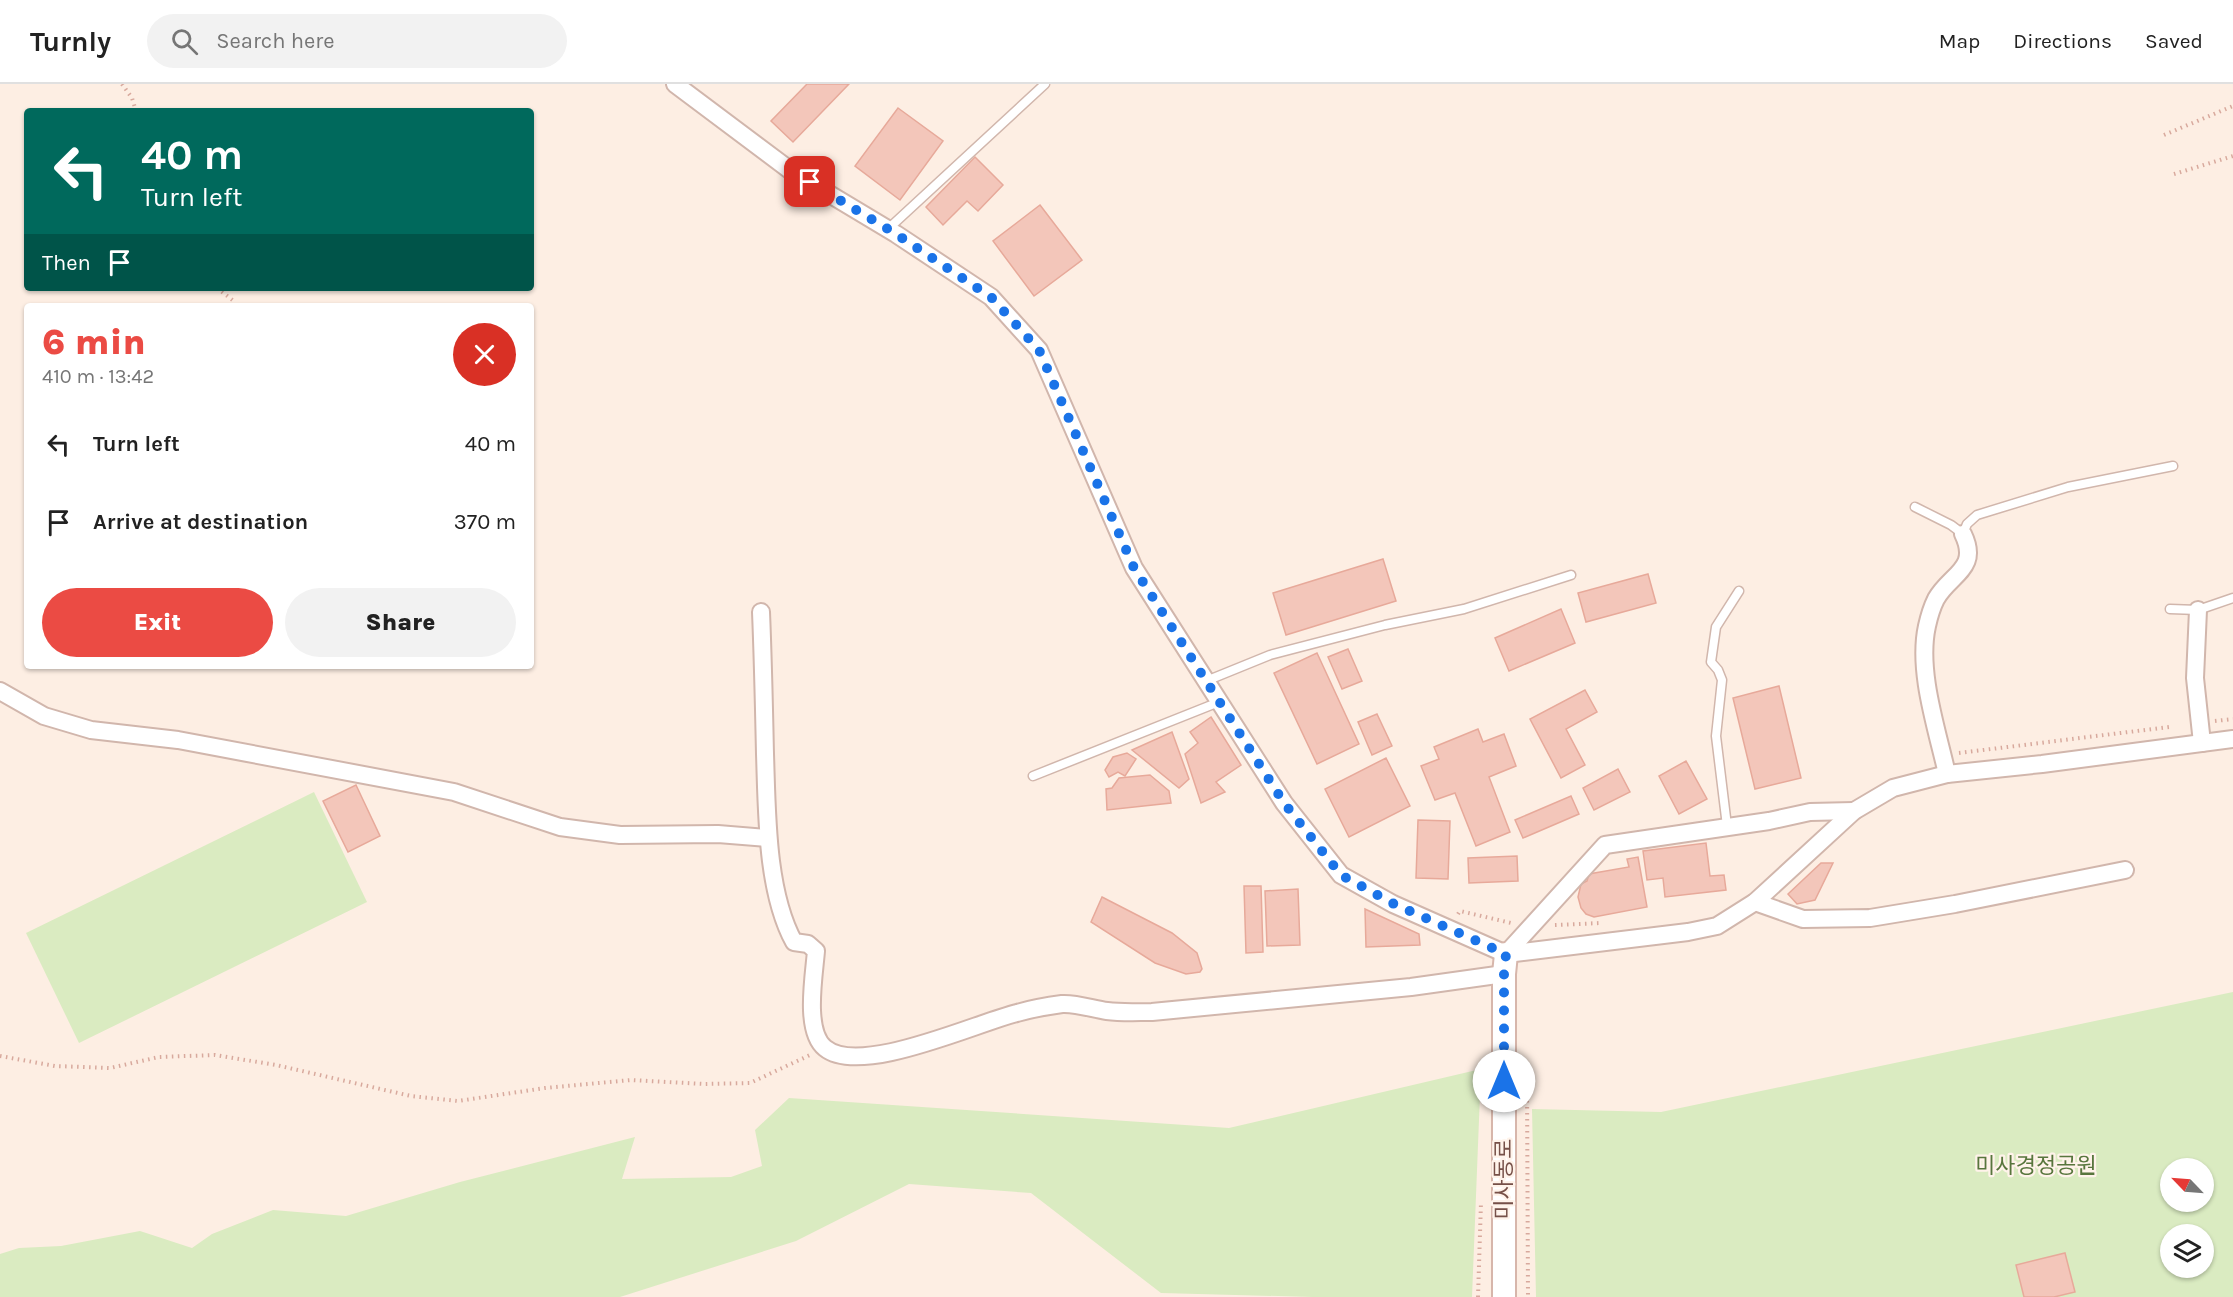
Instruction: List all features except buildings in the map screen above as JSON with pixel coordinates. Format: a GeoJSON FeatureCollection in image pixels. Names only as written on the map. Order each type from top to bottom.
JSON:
{"type":"FeatureCollection","features":[{"type":"Feature","properties":{"kind":"street"},"geometry":{"type":"LineString","coordinates":[[675,84],[791,171],[888,229],[991,297],[1039,350],[1134,568],[1284,803],[1341,875],[1505,964]]}},
{"type":"Feature","properties":{"kind":"street"},"geometry":{"type":"LineString","coordinates":[[1947,774],[1923,660],[1927,626],[1936,599],[1950,581],[1964,569],[1968,558],[1968,544],[1963,534]]}},
{"type":"Feature","properties":{"kind":"street"},"geometry":{"type":"LineString","coordinates":[[2198,610],[2195,678],[2202,743]]}},
{"type":"Feature","properties":{"kind":"street"},"geometry":{"type":"LineString","coordinates":[[761,612],[768,838],[783,915],[790,935],[794,942],[808,944],[816,951],[813,1021],[815,1035],[824,1048],[842,1056],[867,1057],[911,1047],[1017,1013],[1065,1004],[1110,1012],[1152,1012],[1412,987],[1505,964],[1717,926],[1755,902],[1854,811],[1893,788],[1947,774],[2233,739]]}},
{"type":"Feature","properties":{"kind":"street"},"geometry":{"type":"LineString","coordinates":[[0,691],[44,716],[92,729],[178,740],[454,792],[560,826],[620,835],[718,834],[768,838]]}},
{"type":"Feature","properties":{"kind":"street"},"geometry":{"type":"LineString","coordinates":[[1505,964],[1605,845],[1810,812],[1854,811]]}},
{"type":"Feature","properties":{"kind":"street"},"geometry":{"type":"LineString","coordinates":[[1755,902],[1803,919],[1870,918],[1955,904],[2125,870]]}},
{"type":"Feature","properties":{"kind":"street","name":"미사동로"},"geometry":{"type":"LineString","coordinates":[[1503,1297],[1505,964]]}},
{"type":"Feature","properties":{"kind":"lane"},"geometry":{"type":"LineString","coordinates":[[888,229],[1045,84]]}},
{"type":"Feature","properties":{"kind":"lane"},"geometry":{"type":"LineString","coordinates":[[1915,507],[1951,525],[1963,534],[1967,524],[1977,515],[2068,487],[2173,466]]}},
{"type":"Feature","properties":{"kind":"lane"},"geometry":{"type":"LineString","coordinates":[[1206,681],[1270,655],[1385,625],[1464,609],[1571,575]]}},
{"type":"Feature","properties":{"kind":"lane"},"geometry":{"type":"LineString","coordinates":[[1727,826],[1716,736],[1722,680],[1718,670],[1711,662],[1716,627],[1739,591]]}},
{"type":"Feature","properties":{"kind":"lane"},"geometry":{"type":"LineString","coordinates":[[2170,609],[2198,610],[2233,598]]}},
{"type":"Feature","properties":{"kind":"lane"},"geometry":{"type":"LineString","coordinates":[[1033,776],[1219,702]]}},
{"type":"Feature","properties":{"kind":"path"},"geometry":{"type":"LineString","coordinates":[[122,84],[135,108]]}},
{"type":"Feature","properties":{"kind":"path"},"geometry":{"type":"LineString","coordinates":[[2164,135],[2233,106]]}},
{"type":"Feature","properties":{"kind":"path"},"geometry":{"type":"LineString","coordinates":[[2174,174],[2233,156]]}},
{"type":"Feature","properties":{"kind":"path"},"geometry":{"type":"LineString","coordinates":[[221,291],[235,302]]}},
{"type":"Feature","properties":{"kind":"path"},"geometry":{"type":"LineString","coordinates":[[0,1056],[55,1066],[110,1068],[159,1057],[215,1055],[276,1065],[411,1096],[458,1101],[545,1088],[631,1080],[704,1084],[750,1083],[824,1048]]}},
{"type":"Feature","properties":{"kind":"path"},"geometry":{"type":"LineString","coordinates":[[1527,1083],[1528,1297]]}},
{"type":"Feature","properties":{"kind":"green space"},"geometry":{"type":"Polygon","coordinates":[[[314,792],[367,902],[79,1043],[26,933],[314,792]]]}},
{"type":"Feature","properties":{"kind":"green space","name":"미사경정공원"},"geometry":{"type":"Polygon","coordinates":[[[2233,992],[2233,1297],[1536,1297],[1532,1109],[1661,1112],[2233,992]]]}},
{"type":"Feature","properties":{"kind":"green space"},"geometry":{"type":"Polygon","coordinates":[[[1481,1069],[1472,1297],[1313,1297],[1161,1293],[1031,1193],[909,1184],[796,1241],[620,1297],[0,1297],[0,1254],[19,1248],[61,1246],[140,1231],[192,1248],[212,1234],[273,1210],[346,1216],[460,1182],[635,1137],[622,1179],[731,1177],[762,1166],[755,1130],[789,1098],[1229,1128],[1481,1069]]]}},
{"type":"Feature","properties":{"kind":"route"},"geometry":{"type":"LineString","coordinates":[[810,182],[896,234],[991,297],[1039,350],[1134,568],[1284,803],[1341,875],[1394,904],[1506,954],[1504,1081]]}}]}
